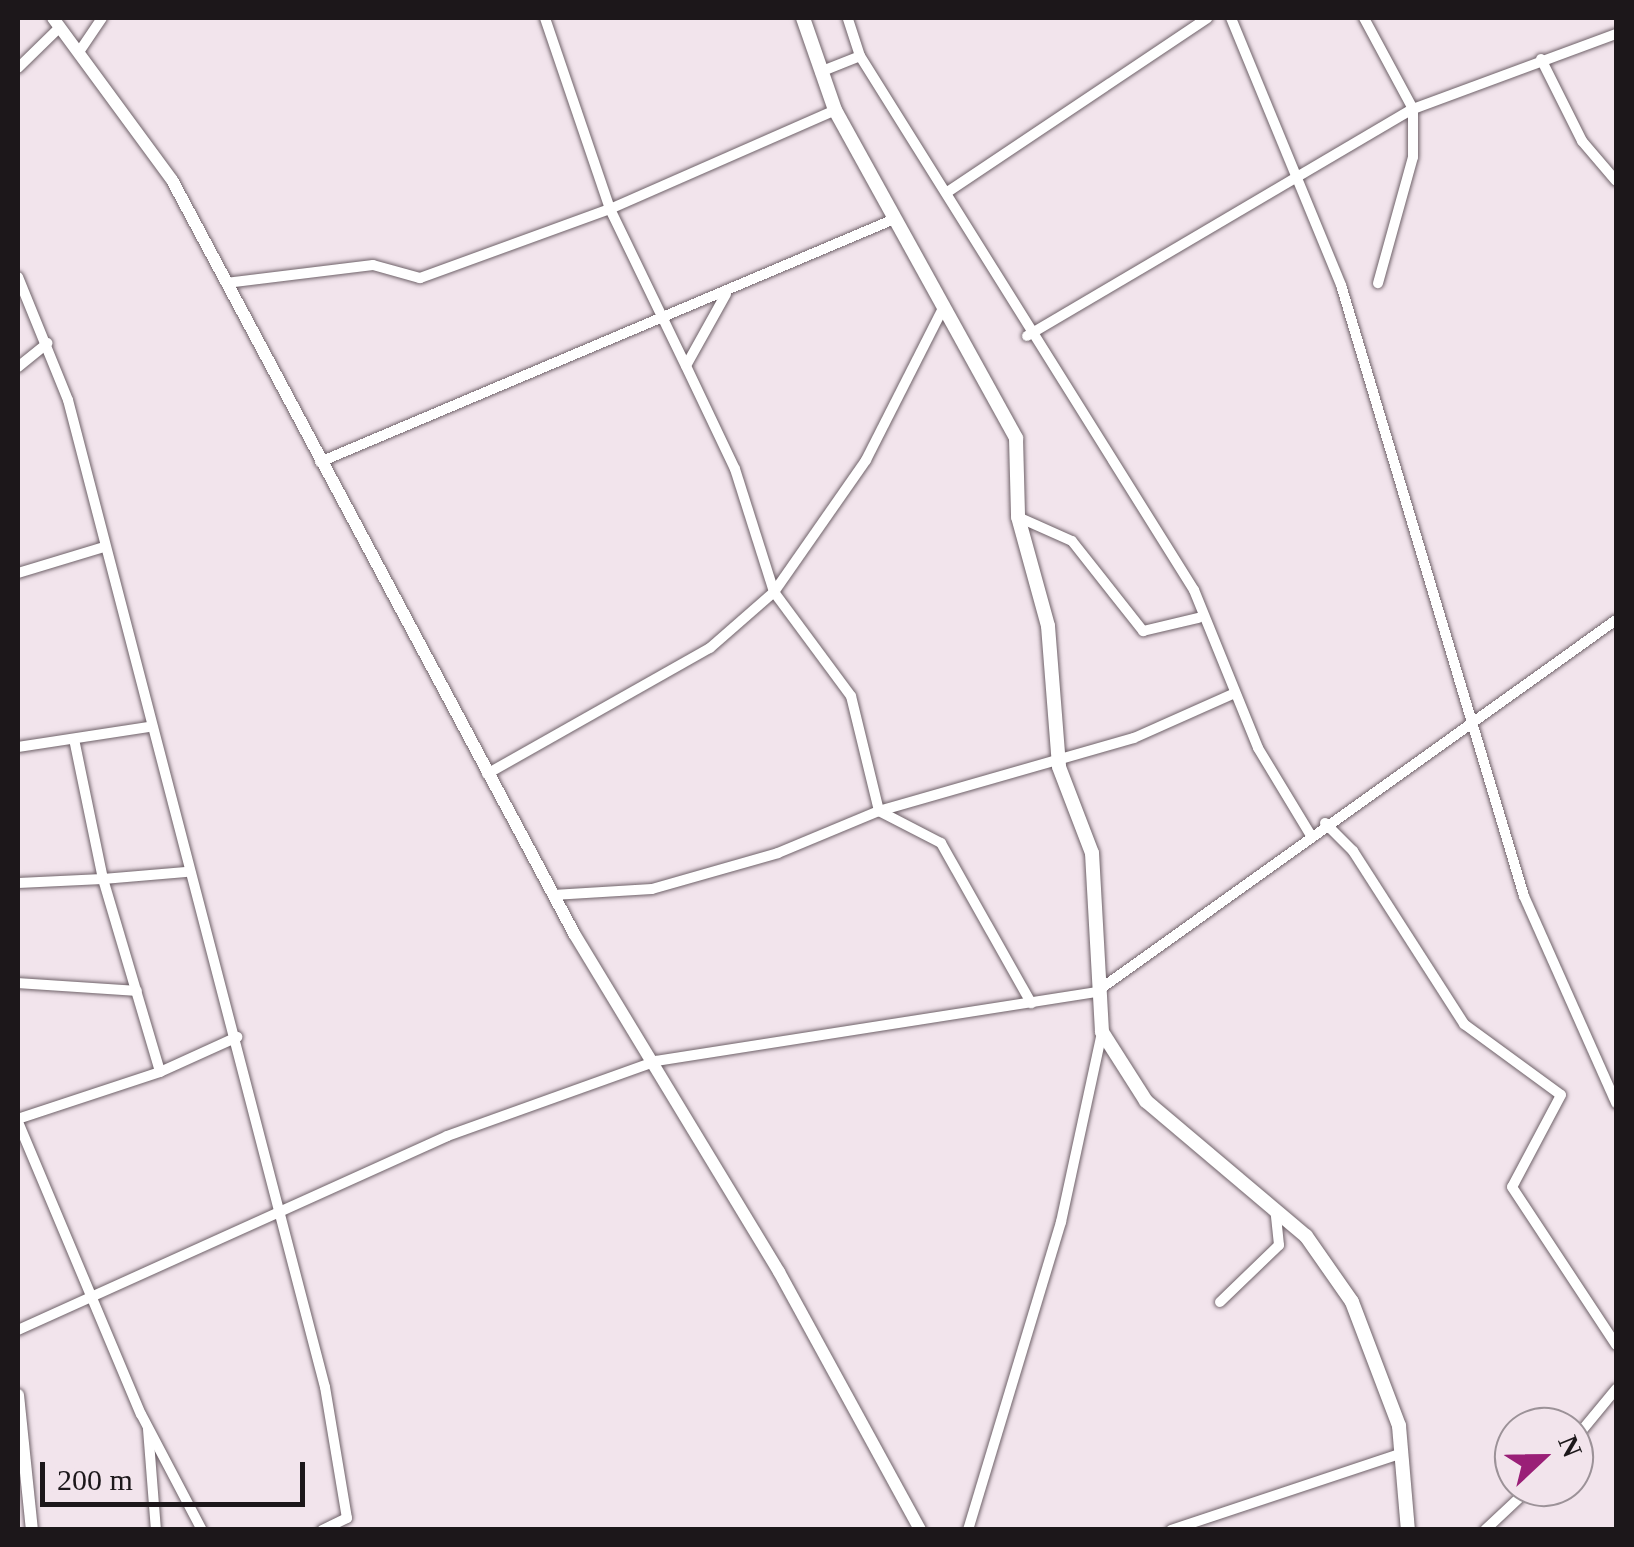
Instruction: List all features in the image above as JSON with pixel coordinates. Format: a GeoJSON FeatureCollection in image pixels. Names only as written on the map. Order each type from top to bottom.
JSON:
{"type":"FeatureCollection","features":[{"type":"Feature","properties":{"kind":"main road"},"geometry":{"type":"LineString","coordinates":[[803,18],[834,110],[941,312],[1011,426],[1018,517],[1048,626],[1058,755],[1092,853],[1096,992],[1102,1032],[1146,1101],[1275,1208],[1352,1302],[1403,1453],[1408,1530]]}},
{"type":"Feature","properties":{"kind":"street"},"geometry":{"type":"LineString","coordinates":[[79,52],[102,18]]}},
{"type":"Feature","properties":{"kind":"street"},"geometry":{"type":"LineString","coordinates":[[545,18],[610,209],[736,469],[774,592],[851,696],[879,810],[941,843],[1030,1002]]}},
{"type":"Feature","properties":{"kind":"street"},"geometry":{"type":"LineString","coordinates":[[848,18],[860,56],[949,190],[1027,336],[1194,590],[1198,618],[1233,694],[1310,834]]}},
{"type":"Feature","properties":{"kind":"street"},"geometry":{"type":"LineString","coordinates":[[949,190],[1207,18]]}},
{"type":"Feature","properties":{"kind":"street"},"geometry":{"type":"LineString","coordinates":[[1231,18],[1302,176],[1524,896],[1616,1103]]}},
{"type":"Feature","properties":{"kind":"street"},"geometry":{"type":"LineString","coordinates":[[1364,18],[1413,109],[1413,157],[1378,282]]}},
{"type":"Feature","properties":{"kind":"street"},"geometry":{"type":"LineString","coordinates":[[18,68],[56,22],[172,180],[553,895],[656,1061],[920,1530]]}},
{"type":"Feature","properties":{"kind":"street"},"geometry":{"type":"LineString","coordinates":[[1027,336],[1413,109],[1541,58],[1616,34]]}},
{"type":"Feature","properties":{"kind":"street"},"geometry":{"type":"LineString","coordinates":[[820,72],[860,56]]}},
{"type":"Feature","properties":{"kind":"street"},"geometry":{"type":"LineString","coordinates":[[1541,58],[1582,140],[1616,181]]}},
{"type":"Feature","properties":{"kind":"street"},"geometry":{"type":"LineString","coordinates":[[226,283],[373,265],[420,278],[610,209],[834,110]]}},
{"type":"Feature","properties":{"kind":"street"},"geometry":{"type":"LineString","coordinates":[[320,462],[726,294],[892,220]]}},
{"type":"Feature","properties":{"kind":"street"},"geometry":{"type":"LineString","coordinates":[[18,277],[48,344],[186,872],[236,1037],[278,1215],[325,1388],[348,1524],[322,1530]]}},
{"type":"Feature","properties":{"kind":"street"},"geometry":{"type":"LineString","coordinates":[[686,366],[726,294]]}},
{"type":"Feature","properties":{"kind":"street"},"geometry":{"type":"LineString","coordinates":[[487,774],[710,648],[774,592],[866,460],[941,312]]}},
{"type":"Feature","properties":{"kind":"street"},"geometry":{"type":"LineString","coordinates":[[18,367],[48,344]]}},
{"type":"Feature","properties":{"kind":"street"},"geometry":{"type":"LineString","coordinates":[[1018,517],[1072,541],[1144,631],[1198,618]]}},
{"type":"Feature","properties":{"kind":"street"},"geometry":{"type":"LineString","coordinates":[[18,574],[104,548]]}},
{"type":"Feature","properties":{"kind":"street"},"geometry":{"type":"LineString","coordinates":[[18,1330],[447,1136],[656,1061],[1096,992],[1325,823],[1616,620]]}},
{"type":"Feature","properties":{"kind":"street"},"geometry":{"type":"LineString","coordinates":[[553,895],[652,889],[778,853],[879,810],[1058,755],[1134,738],[1233,694]]}},
{"type":"Feature","properties":{"kind":"street"},"geometry":{"type":"LineString","coordinates":[[18,748],[148,727]]}},
{"type":"Feature","properties":{"kind":"street"},"geometry":{"type":"LineString","coordinates":[[74,738],[103,880],[160,1072]]}},
{"type":"Feature","properties":{"kind":"street"},"geometry":{"type":"LineString","coordinates":[[1325,823],[1353,850],[1464,1024],[1562,1095],[1512,1186],[1616,1344]]}},
{"type":"Feature","properties":{"kind":"street"},"geometry":{"type":"LineString","coordinates":[[18,882],[103,880],[186,872]]}},
{"type":"Feature","properties":{"kind":"street"},"geometry":{"type":"LineString","coordinates":[[18,983],[137,991]]}},
{"type":"Feature","properties":{"kind":"street"},"geometry":{"type":"LineString","coordinates":[[968,1530],[1061,1222],[1102,1032]]}},
{"type":"Feature","properties":{"kind":"street"},"geometry":{"type":"LineString","coordinates":[[202,1530],[148,1428],[18,1121],[160,1072],[236,1037]]}},
{"type":"Feature","properties":{"kind":"street"},"geometry":{"type":"LineString","coordinates":[[1220,1302],[1279,1245],[1275,1208]]}},
{"type":"Feature","properties":{"kind":"street"},"geometry":{"type":"LineString","coordinates":[[1594,1416],[1616,1389]]}},
{"type":"Feature","properties":{"kind":"street"},"geometry":{"type":"LineString","coordinates":[[18,1394],[32,1530]]}},
{"type":"Feature","properties":{"kind":"street"},"geometry":{"type":"LineString","coordinates":[[148,1428],[156,1530]]}},
{"type":"Feature","properties":{"kind":"street"},"geometry":{"type":"LineString","coordinates":[[1172,1530],[1403,1453]]}},
{"type":"Feature","properties":{"kind":"street"},"geometry":{"type":"LineString","coordinates":[[1485,1530],[1510,1507]]}}]}
